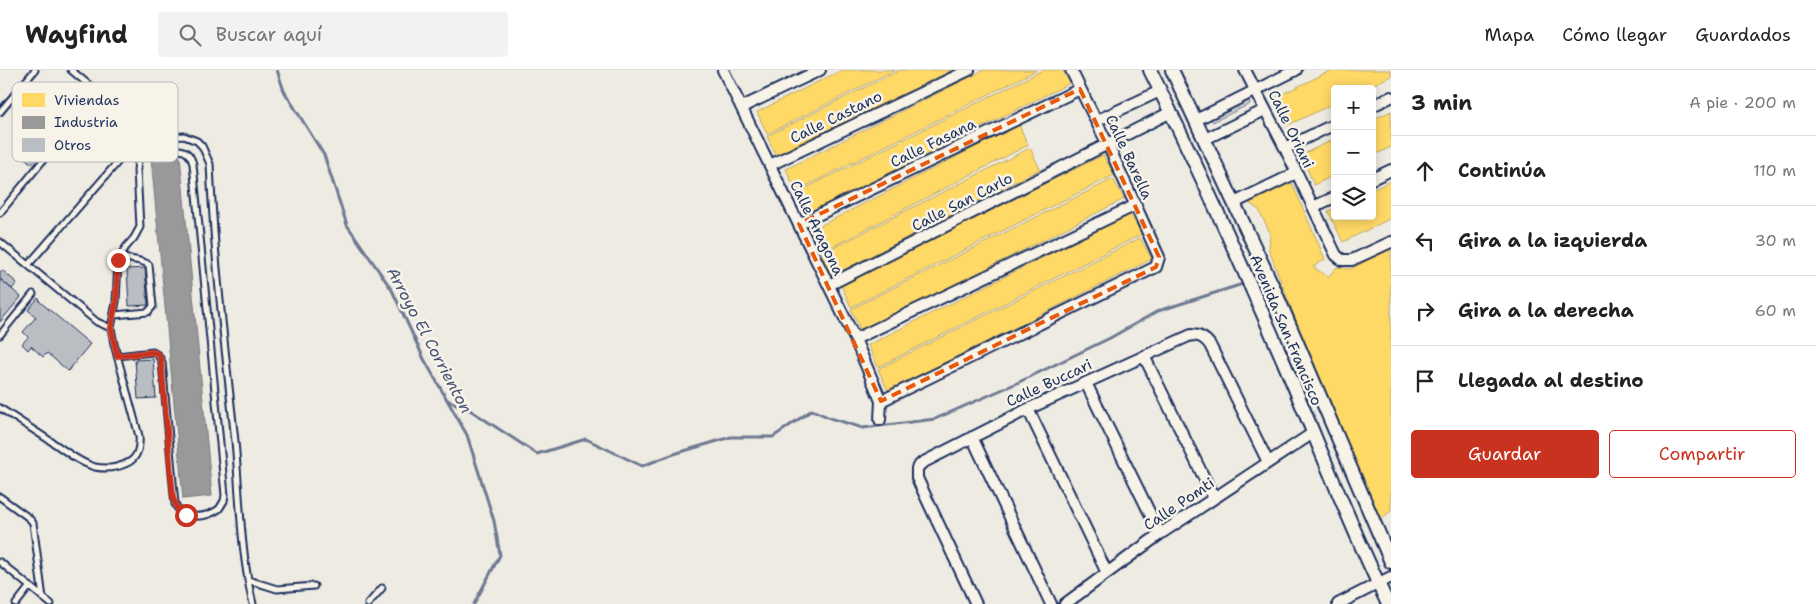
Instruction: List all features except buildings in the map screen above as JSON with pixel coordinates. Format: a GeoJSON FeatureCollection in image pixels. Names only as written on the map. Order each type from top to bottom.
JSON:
{"type":"FeatureCollection","features":[{"type":"Feature","properties":{"kind":"street","name":"Calle Aragona"},"geometry":{"type":"LineString","coordinates":[[723,70],[829,285],[881,401]]}},
{"type":"Feature","properties":{"kind":"street"},"geometry":{"type":"LineString","coordinates":[[742,108],[820,70]]}},
{"type":"Feature","properties":{"kind":"street","name":"Calle Castano"},"geometry":{"type":"LineString","coordinates":[[770,165],[969,70]]}},
{"type":"Feature","properties":{"kind":"street","name":"Calle Barella"},"geometry":{"type":"LineString","coordinates":[[881,401],[1152,271],[1156,267],[1159,257],[1108,145],[1071,70]]}},
{"type":"Feature","properties":{"kind":"street","name":"Avenida San Francisco"},"geometry":{"type":"LineString","coordinates":[[1150,70],[1239,260],[1388,604]]}},
{"type":"Feature","properties":{"kind":"street","name":"Avenida San Francisco"},"geometry":{"type":"LineString","coordinates":[[1172,70],[1275,292],[1391,562]]}},
{"type":"Feature","properties":{"kind":"street","name":"Calle Oriani"},"geometry":{"type":"LineString","coordinates":[[1245,70],[1336,255],[1342,260],[1352,260],[1391,242]]}},
{"type":"Feature","properties":{"kind":"street"},"geometry":{"type":"LineString","coordinates":[[1196,120],[1296,70]]}},
{"type":"Feature","properties":{"kind":"street","name":"Calle Fasana"},"geometry":{"type":"LineString","coordinates":[[799,224],[1080,89]]}},
{"type":"Feature","properties":{"kind":"street"},"geometry":{"type":"LineString","coordinates":[[1096,121],[1160,90]]}},
{"type":"Feature","properties":{"kind":"street"},"geometry":{"type":"LineString","coordinates":[[1376,104],[1391,97]]}},
{"type":"Feature","properties":{"kind":"street"},"geometry":{"type":"LineString","coordinates":[[1205,139],[1264,110]]}},
{"type":"Feature","properties":{"kind":"street","name":"Calle San Carlo"},"geometry":{"type":"LineString","coordinates":[[829,285],[1171,112]]}},
{"type":"Feature","properties":{"kind":"street"},"geometry":{"type":"LineString","coordinates":[[1285,148],[1331,126]]}},
{"type":"Feature","properties":{"kind":"street"},"geometry":{"type":"LineString","coordinates":[[1376,177],[1391,170]]}},
{"type":"Feature","properties":{"kind":"street"},"geometry":{"type":"LineString","coordinates":[[1234,203],[1296,172]]}},
{"type":"Feature","properties":{"kind":"street"},"geometry":{"type":"LineString","coordinates":[[1313,207],[1331,199]]}},
{"type":"Feature","properties":{"kind":"street"},"geometry":{"type":"LineString","coordinates":[[855,340],[1136,205]]}},
{"type":"Feature","properties":{"kind":"street","name":"Calle Buccari"},"geometry":{"type":"LineString","coordinates":[[976,604],[917,478],[917,468],[922,463],[1028,409],[1192,335],[1202,337],[1210,345],[1268,462]]}},
{"type":"Feature","properties":{"kind":"street"},"geometry":{"type":"LineString","coordinates":[[1144,356],[1214,498]]}},
{"type":"Feature","properties":{"kind":"street"},"geometry":{"type":"LineString","coordinates":[[1086,383],[1160,534]]}},
{"type":"Feature","properties":{"kind":"street"},"geometry":{"type":"LineString","coordinates":[[880,420],[881,401]]}},
{"type":"Feature","properties":{"kind":"street"},"geometry":{"type":"LineString","coordinates":[[1028,409],[1108,573]]}},
{"type":"Feature","properties":{"kind":"street","name":"Calle Pomti"},"geometry":{"type":"LineString","coordinates":[[1064,604],[1160,534],[1312,432]]}},
{"type":"Feature","properties":{"kind":"street"},"geometry":{"type":"LineString","coordinates":[[972,437],[1050,604]]}},
{"type":"Feature","properties":{"kind":"street"},"geometry":{"type":"LineString","coordinates":[[1338,604],[1391,576]]}},
{"type":"Feature","properties":{"kind":"lane"},"geometry":{"type":"LineString","coordinates":[[24,82],[34,70]]}},
{"type":"Feature","properties":{"kind":"lane"},"geometry":{"type":"LineString","coordinates":[[71,70],[85,82]]}},
{"type":"Feature","properties":{"kind":"lane"},"geometry":{"type":"LineString","coordinates":[[0,112],[12,97]]}},
{"type":"Feature","properties":{"kind":"lane"},"geometry":{"type":"LineString","coordinates":[[178,136],[191,138],[202,146],[210,164],[218,281],[248,580],[253,604]]}},
{"type":"Feature","properties":{"kind":"lane"},"geometry":{"type":"LineString","coordinates":[[117,356],[153,352],[159,357],[162,362],[175,504],[179,511],[186,515],[201,515],[219,509],[225,495],[194,164],[184,150],[178,149]]}},
{"type":"Feature","properties":{"kind":"lane"},"geometry":{"type":"LineString","coordinates":[[0,213],[42,162]]}},
{"type":"Feature","properties":{"kind":"lane"},"geometry":{"type":"LineString","coordinates":[[28,265],[117,162]]}},
{"type":"Feature","properties":{"kind":"lane"},"geometry":{"type":"LineString","coordinates":[[0,408],[76,458],[94,466],[108,468],[130,462],[139,450],[139,436],[111,328],[120,256],[140,227],[138,162]]}},
{"type":"Feature","properties":{"kind":"lane"},"geometry":{"type":"LineString","coordinates":[[0,242],[97,322],[111,328]]}},
{"type":"Feature","properties":{"kind":"lane"},"geometry":{"type":"LineString","coordinates":[[114,315],[148,312],[153,306],[149,265],[145,262],[120,256]]}},
{"type":"Feature","properties":{"kind":"lane"},"geometry":{"type":"LineString","coordinates":[[0,335],[34,294]]}},
{"type":"Feature","properties":{"kind":"lane"},"geometry":{"type":"LineString","coordinates":[[0,497],[33,523],[43,598]]}},
{"type":"Feature","properties":{"kind":"lane"},"geometry":{"type":"LineString","coordinates":[[1,566],[30,586],[51,604]]}},
{"type":"Feature","properties":{"kind":"lane"},"geometry":{"type":"LineString","coordinates":[[248,580],[276,589],[314,586]]}},
{"type":"Feature","properties":{"kind":"lane"},"geometry":{"type":"LineString","coordinates":[[16,604],[30,586]]}},
{"type":"Feature","properties":{"kind":"lane"},"geometry":{"type":"LineString","coordinates":[[368,604],[382,588]]}},
{"type":"Feature","properties":{"kind":"highlighted area"},"geometry":{"type":"Polygon","coordinates":[[[1080,89],[1159,257],[1156,267],[881,401],[799,224],[1080,89]]]}},
{"type":"Feature","properties":{"kind":"shaded area"},"geometry":{"type":"Polygon","coordinates":[[[1248,96],[1250,104],[1213,122],[1210,117],[1248,96]]]}},
{"type":"Feature","properties":{"kind":"waterway","name":"Arroyo El Corrienton"},"geometry":{"type":"LineString","coordinates":[[277,70],[284,91],[324,155],[347,225],[392,290],[424,359],[467,435],[494,521],[500,555],[474,604]]}},
{"type":"Feature","properties":{"kind":"waterway"},"geometry":{"type":"LineString","coordinates":[[1252,281],[1265,277]]}},
{"type":"Feature","properties":{"kind":"waterway"},"geometry":{"type":"LineString","coordinates":[[447,400],[470,410],[537,454],[586,439],[642,466],[731,437],[773,437],[812,410],[830,418],[863,428],[935,419],[1017,383],[1110,338],[1158,311],[1246,283]]}},
{"type":"Feature","properties":{"kind":"route"},"geometry":{"type":"LineString","coordinates":[[118,260],[116,302],[111,334],[117,356],[153,352],[158,354],[161,360],[173,498],[179,511],[186,515]]}}]}
